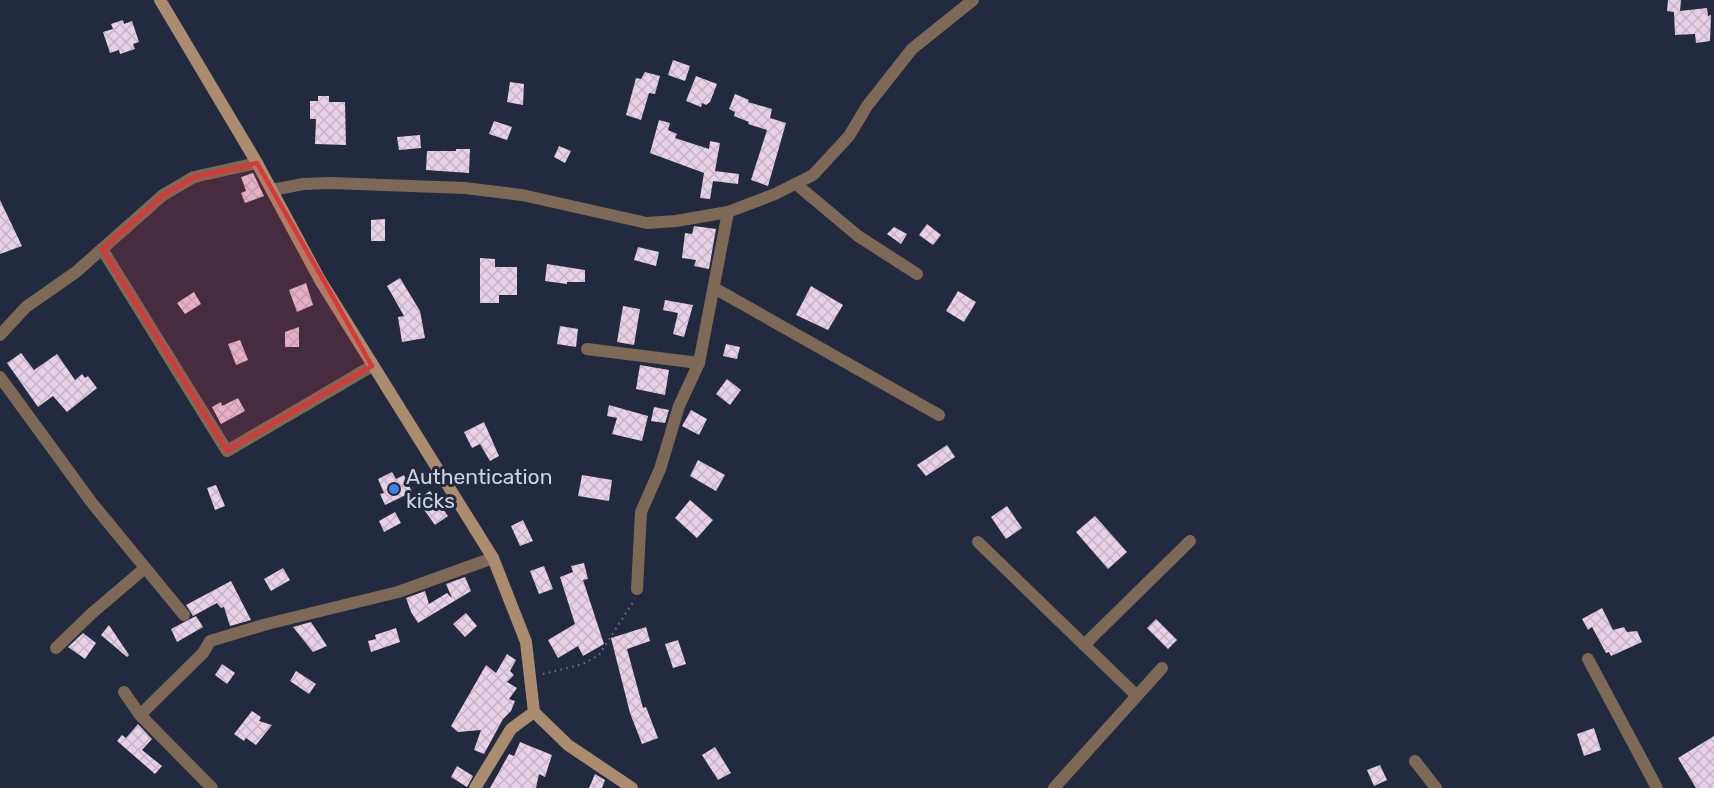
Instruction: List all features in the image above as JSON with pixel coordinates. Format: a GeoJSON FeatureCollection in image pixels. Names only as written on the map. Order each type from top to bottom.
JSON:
{"type":"FeatureCollection","features":[{"type":"Feature","properties":{"kind":"street"},"geometry":{"type":"LineString","coordinates":[[160,0],[257,163],[320,280],[493,558],[526,642],[532,677],[534,712],[568,745],[632,788]]}},
{"type":"Feature","properties":{"kind":"street"},"geometry":{"type":"LineString","coordinates":[[272,190],[303,184],[330,183],[465,188],[522,195],[647,223],[676,221],[729,212],[813,175],[849,136],[867,105],[912,49],[973,0]]}},
{"type":"Feature","properties":{"kind":"street"},"geometry":{"type":"LineString","coordinates":[[0,335],[26,307],[76,272],[163,195],[194,177],[257,163]]}},
{"type":"Feature","properties":{"kind":"street"},"geometry":{"type":"LineString","coordinates":[[796,184],[858,236],[917,274]]}},
{"type":"Feature","properties":{"kind":"street"},"geometry":{"type":"LineString","coordinates":[[637,589],[641,512],[660,470],[679,406],[699,363],[729,212]]}},
{"type":"Feature","properties":{"kind":"street"},"geometry":{"type":"LineString","coordinates":[[102,249],[227,451],[372,366]]}},
{"type":"Feature","properties":{"kind":"street"},"geometry":{"type":"LineString","coordinates":[[714,288],[939,415]]}},
{"type":"Feature","properties":{"kind":"street"},"geometry":{"type":"LineString","coordinates":[[587,349],[699,363]]}},
{"type":"Feature","properties":{"kind":"street"},"geometry":{"type":"LineString","coordinates":[[0,376],[92,503],[184,615]]}},
{"type":"Feature","properties":{"kind":"street"},"geometry":{"type":"LineString","coordinates":[[1084,645],[1190,541]]}},
{"type":"Feature","properties":{"kind":"street"},"geometry":{"type":"LineString","coordinates":[[978,542],[1136,694]]}},
{"type":"Feature","properties":{"kind":"street"},"geometry":{"type":"LineString","coordinates":[[140,715],[202,653],[210,642],[267,624],[398,592],[493,558]]}},
{"type":"Feature","properties":{"kind":"street"},"geometry":{"type":"LineString","coordinates":[[56,648],[91,614],[145,568]]}},
{"type":"Feature","properties":{"kind":"street"},"geometry":{"type":"LineString","coordinates":[[1588,659],[1657,788]]}},
{"type":"Feature","properties":{"kind":"street"},"geometry":{"type":"LineString","coordinates":[[1054,788],[1136,694],[1162,668]]}},
{"type":"Feature","properties":{"kind":"street"},"geometry":{"type":"LineString","coordinates":[[124,692],[140,715],[212,788]]}},
{"type":"Feature","properties":{"kind":"street"},"geometry":{"type":"LineString","coordinates":[[475,788],[511,729],[534,712]]}},
{"type":"Feature","properties":{"kind":"street"},"geometry":{"type":"LineString","coordinates":[[1415,761],[1436,788]]}},
{"type":"Feature","properties":{"kind":"path"},"geometry":{"type":"LineString","coordinates":[[532,677],[583,664],[599,655],[634,604],[637,589]]}},
{"type":"Feature","properties":{"kind":"highlighted area"},"geometry":{"type":"Polygon","coordinates":[[[257,163],[372,366],[227,451],[102,249],[163,195],[194,177],[257,163]]]}},
{"type":"Feature","properties":{"kind":"building"},"geometry":{"type":"Polygon","coordinates":[[[1668,0],[1681,0],[1680,11],[1707,8],[1708,16],[1711,15],[1710,41],[1696,43],[1695,34],[1675,35],[1674,12],[1667,11],[1668,0]]]}},
{"type":"Feature","properties":{"kind":"building"},"geometry":{"type":"Polygon","coordinates":[[[123,20],[124,24],[132,21],[139,42],[133,44],[135,49],[120,54],[119,50],[110,53],[103,32],[113,29],[111,24],[123,20]]]}},
{"type":"Feature","properties":{"kind":"building"},"geometry":{"type":"Polygon","coordinates":[[[673,60],[690,66],[685,81],[668,75],[673,60]]]}},
{"type":"Feature","properties":{"kind":"building"},"geometry":{"type":"Polygon","coordinates":[[[645,72],[660,76],[655,94],[649,93],[641,120],[626,115],[636,78],[641,79],[645,72]]]}},
{"type":"Feature","properties":{"kind":"building"},"geometry":{"type":"Polygon","coordinates":[[[696,76],[717,84],[710,102],[706,105],[702,103],[701,107],[686,101],[696,76]]]}},
{"type":"Feature","properties":{"kind":"building"},"geometry":{"type":"Polygon","coordinates":[[[510,82],[524,84],[523,105],[507,102],[510,82]]]}},
{"type":"Feature","properties":{"kind":"building"},"geometry":{"type":"Polygon","coordinates":[[[735,94],[749,100],[748,102],[772,109],[770,118],[786,123],[768,186],[751,180],[767,130],[748,124],[749,122],[734,116],[735,112],[729,109],[735,94]]]}},
{"type":"Feature","properties":{"kind":"building"},"geometry":{"type":"Polygon","coordinates":[[[318,96],[329,96],[329,102],[345,102],[346,145],[315,144],[316,119],[310,119],[310,101],[318,101],[318,96]]]}},
{"type":"Feature","properties":{"kind":"building"},"geometry":{"type":"Polygon","coordinates":[[[659,120],[670,123],[668,130],[677,134],[675,138],[709,149],[710,141],[720,143],[715,171],[739,174],[738,184],[713,181],[710,199],[700,198],[704,173],[650,153],[659,120]]]}},
{"type":"Feature","properties":{"kind":"building"},"geometry":{"type":"Polygon","coordinates":[[[494,121],[512,127],[507,140],[489,134],[494,121]]]}},
{"type":"Feature","properties":{"kind":"building"},"geometry":{"type":"Polygon","coordinates":[[[420,135],[421,148],[399,150],[397,137],[420,135]]]}},
{"type":"Feature","properties":{"kind":"building"},"geometry":{"type":"Polygon","coordinates":[[[559,146],[571,151],[565,163],[554,157],[559,146]]]}},
{"type":"Feature","properties":{"kind":"building"},"geometry":{"type":"Polygon","coordinates":[[[456,149],[470,149],[469,173],[426,170],[427,151],[456,151],[456,149]]]}},
{"type":"Feature","properties":{"kind":"building"},"geometry":{"type":"Polygon","coordinates":[[[253,173],[264,196],[245,203],[241,193],[246,191],[241,177],[253,173]]]}},
{"type":"Feature","properties":{"kind":"building"},"geometry":{"type":"Polygon","coordinates":[[[0,200],[22,246],[0,254],[0,200]]]}},
{"type":"Feature","properties":{"kind":"building"},"geometry":{"type":"Polygon","coordinates":[[[385,219],[385,241],[371,241],[371,220],[385,219]]]}},
{"type":"Feature","properties":{"kind":"building"},"geometry":{"type":"Polygon","coordinates":[[[927,224],[941,235],[933,245],[919,235],[927,224]]]}},
{"type":"Feature","properties":{"kind":"building"},"geometry":{"type":"Polygon","coordinates":[[[694,226],[716,229],[709,269],[694,266],[696,260],[682,258],[685,233],[692,234],[694,226]]]}},
{"type":"Feature","properties":{"kind":"building"},"geometry":{"type":"Polygon","coordinates":[[[894,227],[907,234],[901,244],[887,234],[894,227]]]}},
{"type":"Feature","properties":{"kind":"building"},"geometry":{"type":"Polygon","coordinates":[[[638,247],[659,252],[656,266],[634,260],[638,247]]]}},
{"type":"Feature","properties":{"kind":"building"},"geometry":{"type":"Polygon","coordinates":[[[480,258],[495,259],[495,267],[517,267],[517,295],[499,295],[499,303],[480,303],[480,258]]]}},
{"type":"Feature","properties":{"kind":"building"},"geometry":{"type":"Polygon","coordinates":[[[547,264],[585,270],[585,282],[567,282],[567,284],[545,281],[547,264]]]}},
{"type":"Feature","properties":{"kind":"building"},"geometry":{"type":"Polygon","coordinates":[[[400,278],[420,311],[425,338],[402,342],[398,317],[404,316],[387,286],[400,278]]]}},
{"type":"Feature","properties":{"kind":"building"},"geometry":{"type":"Polygon","coordinates":[[[306,283],[313,305],[297,312],[289,290],[306,283]]]}},
{"type":"Feature","properties":{"kind":"building"},"geometry":{"type":"Polygon","coordinates":[[[811,286],[843,305],[828,330],[796,315],[811,286]]]}},
{"type":"Feature","properties":{"kind":"building"},"geometry":{"type":"Polygon","coordinates":[[[958,291],[976,302],[964,322],[946,311],[958,291]]]}},
{"type":"Feature","properties":{"kind":"building"},"geometry":{"type":"Polygon","coordinates":[[[194,292],[201,304],[185,314],[177,303],[194,292]]]}},
{"type":"Feature","properties":{"kind":"building"},"geometry":{"type":"Polygon","coordinates":[[[665,300],[693,305],[684,337],[673,334],[678,313],[663,310],[665,300]]]}},
{"type":"Feature","properties":{"kind":"building"},"geometry":{"type":"Polygon","coordinates":[[[623,306],[640,309],[634,345],[617,342],[623,306]]]}},
{"type":"Feature","properties":{"kind":"building"},"geometry":{"type":"Polygon","coordinates":[[[560,326],[578,329],[576,347],[557,344],[560,326]]]}},
{"type":"Feature","properties":{"kind":"building"},"geometry":{"type":"Polygon","coordinates":[[[299,327],[299,347],[285,347],[285,332],[299,327]]]}},
{"type":"Feature","properties":{"kind":"building"},"geometry":{"type":"Polygon","coordinates":[[[240,340],[248,360],[236,365],[228,344],[240,340]]]}},
{"type":"Feature","properties":{"kind":"building"},"geometry":{"type":"Polygon","coordinates":[[[726,344],[740,347],[737,359],[723,356],[726,344]]]}},
{"type":"Feature","properties":{"kind":"building"},"geometry":{"type":"Polygon","coordinates":[[[21,353],[34,370],[57,354],[75,380],[82,374],[85,378],[88,376],[97,388],[67,412],[53,396],[38,407],[7,363],[21,353]]]}},
{"type":"Feature","properties":{"kind":"building"},"geometry":{"type":"Polygon","coordinates":[[[640,365],[669,370],[665,395],[636,389],[640,365]]]}},
{"type":"Feature","properties":{"kind":"building"},"geometry":{"type":"Polygon","coordinates":[[[727,379],[741,390],[730,405],[716,394],[727,379]]]}},
{"type":"Feature","properties":{"kind":"building"},"geometry":{"type":"Polygon","coordinates":[[[238,398],[245,411],[221,424],[212,407],[221,402],[222,406],[238,398]]]}},
{"type":"Feature","properties":{"kind":"building"},"geometry":{"type":"Polygon","coordinates":[[[609,405],[648,416],[642,441],[612,434],[617,418],[607,416],[609,405]]]}},
{"type":"Feature","properties":{"kind":"building"},"geometry":{"type":"Polygon","coordinates":[[[654,407],[669,410],[665,423],[651,421],[654,407]]]}},
{"type":"Feature","properties":{"kind":"building"},"geometry":{"type":"Polygon","coordinates":[[[691,410],[707,419],[699,435],[682,426],[691,410]]]}},
{"type":"Feature","properties":{"kind":"building"},"geometry":{"type":"Polygon","coordinates":[[[484,422],[499,456],[490,461],[480,444],[472,448],[464,432],[484,422]]]}},
{"type":"Feature","properties":{"kind":"building"},"geometry":{"type":"Polygon","coordinates":[[[947,445],[955,457],[926,476],[917,465],[947,445]]]}},
{"type":"Feature","properties":{"kind":"building"},"geometry":{"type":"Polygon","coordinates":[[[698,460],[725,475],[716,491],[690,476],[698,460]]]}},
{"type":"Feature","properties":{"kind":"building","name":"Authentication kicks"},"geometry":{"type":"Polygon","coordinates":[[[392,472],[396,479],[404,475],[412,492],[385,505],[380,494],[384,493],[378,479],[392,472]]]}},
{"type":"Feature","properties":{"kind":"building"},"geometry":{"type":"Polygon","coordinates":[[[582,475],[612,480],[609,501],[578,496],[582,475]]]}},
{"type":"Feature","properties":{"kind":"building"},"geometry":{"type":"Polygon","coordinates":[[[216,485],[225,506],[215,510],[207,488],[216,485]]]}},
{"type":"Feature","properties":{"kind":"building"},"geometry":{"type":"Polygon","coordinates":[[[430,491],[448,516],[435,525],[417,500],[430,491]]]}},
{"type":"Feature","properties":{"kind":"building"},"geometry":{"type":"Polygon","coordinates":[[[690,500],[713,520],[697,538],[675,518],[690,500]]]}},
{"type":"Feature","properties":{"kind":"building"},"geometry":{"type":"Polygon","coordinates":[[[1007,506],[1022,528],[1006,539],[991,517],[1007,506]]]}},
{"type":"Feature","properties":{"kind":"building"},"geometry":{"type":"Polygon","coordinates":[[[395,512],[401,523],[384,532],[379,521],[395,512]]]}},
{"type":"Feature","properties":{"kind":"building"},"geometry":{"type":"Polygon","coordinates":[[[1095,516],[1127,552],[1108,569],[1076,532],[1095,516]]]}},
{"type":"Feature","properties":{"kind":"building"},"geometry":{"type":"Polygon","coordinates":[[[523,520],[533,541],[520,546],[511,526],[523,520]]]}},
{"type":"Feature","properties":{"kind":"building"},"geometry":{"type":"Polygon","coordinates":[[[584,563],[588,579],[583,580],[604,644],[583,656],[578,646],[558,658],[548,640],[575,624],[560,577],[573,572],[571,566],[584,563]]]}},
{"type":"Feature","properties":{"kind":"building"},"geometry":{"type":"Polygon","coordinates":[[[544,566],[553,589],[539,594],[530,571],[544,566]]]}},
{"type":"Feature","properties":{"kind":"building"},"geometry":{"type":"Polygon","coordinates":[[[283,568],[290,580],[271,591],[264,579],[283,568]]]}},
{"type":"Feature","properties":{"kind":"building"},"geometry":{"type":"Polygon","coordinates":[[[465,577],[471,591],[418,623],[406,598],[425,591],[429,604],[447,593],[452,598],[446,584],[465,577]]]}},
{"type":"Feature","properties":{"kind":"building"},"geometry":{"type":"Polygon","coordinates":[[[231,581],[251,620],[230,626],[224,607],[221,608],[217,603],[193,616],[186,605],[231,581]]]}},
{"type":"Feature","properties":{"kind":"building"},"geometry":{"type":"Polygon","coordinates":[[[1602,608],[1613,630],[1624,627],[1627,632],[1637,631],[1642,642],[1611,656],[1609,652],[1606,653],[1592,627],[1588,630],[1582,619],[1602,608]]]}},
{"type":"Feature","properties":{"kind":"building"},"geometry":{"type":"Polygon","coordinates":[[[466,613],[477,626],[465,637],[453,624],[466,613]]]}},
{"type":"Feature","properties":{"kind":"building"},"geometry":{"type":"Polygon","coordinates":[[[196,616],[203,627],[177,642],[171,629],[196,616]]]}},
{"type":"Feature","properties":{"kind":"building"},"geometry":{"type":"Polygon","coordinates":[[[1156,619],[1177,640],[1168,649],[1147,628],[1156,619]]]}},
{"type":"Feature","properties":{"kind":"building"},"geometry":{"type":"Polygon","coordinates":[[[311,622],[327,646],[313,652],[293,627],[311,622]]]}},
{"type":"Feature","properties":{"kind":"building"},"geometry":{"type":"Polygon","coordinates":[[[109,625],[129,655],[127,657],[101,635],[109,625]]]}},
{"type":"Feature","properties":{"kind":"building"},"geometry":{"type":"Polygon","coordinates":[[[646,627],[650,641],[627,649],[643,708],[646,707],[658,738],[642,744],[630,713],[611,638],[646,627]]]}},
{"type":"Feature","properties":{"kind":"building"},"geometry":{"type":"Polygon","coordinates":[[[396,628],[400,642],[371,652],[368,641],[376,639],[375,635],[396,628]]]}},
{"type":"Feature","properties":{"kind":"building"},"geometry":{"type":"Polygon","coordinates":[[[83,633],[96,643],[85,659],[68,647],[83,633]]]}},
{"type":"Feature","properties":{"kind":"building"},"geometry":{"type":"Polygon","coordinates":[[[678,640],[686,664],[673,668],[665,644],[678,640]]]}},
{"type":"Feature","properties":{"kind":"building"},"geometry":{"type":"Polygon","coordinates":[[[507,654],[516,660],[510,671],[514,675],[507,682],[517,688],[509,699],[515,701],[484,754],[474,750],[481,730],[458,732],[451,726],[486,665],[496,673],[507,654]]]}},
{"type":"Feature","properties":{"kind":"building"},"geometry":{"type":"Polygon","coordinates":[[[222,664],[235,673],[227,684],[215,675],[222,664]]]}},
{"type":"Feature","properties":{"kind":"building"},"geometry":{"type":"Polygon","coordinates":[[[296,671],[316,684],[309,694],[290,681],[296,671]]]}},
{"type":"Feature","properties":{"kind":"building"},"geometry":{"type":"Polygon","coordinates":[[[252,711],[261,717],[259,721],[272,725],[256,745],[234,734],[252,711]]]}},
{"type":"Feature","properties":{"kind":"building"},"geometry":{"type":"Polygon","coordinates":[[[138,724],[152,739],[142,750],[162,766],[155,774],[117,741],[122,735],[126,738],[138,724]]]}},
{"type":"Feature","properties":{"kind":"building"},"geometry":{"type":"Polygon","coordinates":[[[1594,728],[1601,750],[1584,756],[1577,734],[1594,728]]]}},
{"type":"Feature","properties":{"kind":"building"},"geometry":{"type":"Polygon","coordinates":[[[1714,736],[1714,788],[1696,788],[1678,758],[1714,736]]]}},
{"type":"Feature","properties":{"kind":"building"},"geometry":{"type":"Polygon","coordinates":[[[520,742],[552,755],[545,777],[539,774],[536,788],[490,788],[509,754],[514,756],[520,742]]]}},
{"type":"Feature","properties":{"kind":"building"},"geometry":{"type":"Polygon","coordinates":[[[715,747],[731,773],[718,780],[702,755],[715,747]]]}},
{"type":"Feature","properties":{"kind":"building"},"geometry":{"type":"Polygon","coordinates":[[[1380,765],[1387,780],[1374,786],[1367,770],[1380,765]]]}},
{"type":"Feature","properties":{"kind":"building"},"geometry":{"type":"Polygon","coordinates":[[[457,766],[473,776],[467,787],[451,777],[457,766]]]}},
{"type":"Feature","properties":{"kind":"building"},"geometry":{"type":"Polygon","coordinates":[[[595,774],[605,780],[602,788],[589,788],[595,774]]]}},
{"type":"Feature","properties":{"kind":"place","name":"Authentication kicks"},"geometry":{"type":"Point","coordinates":[394,489]}}]}
